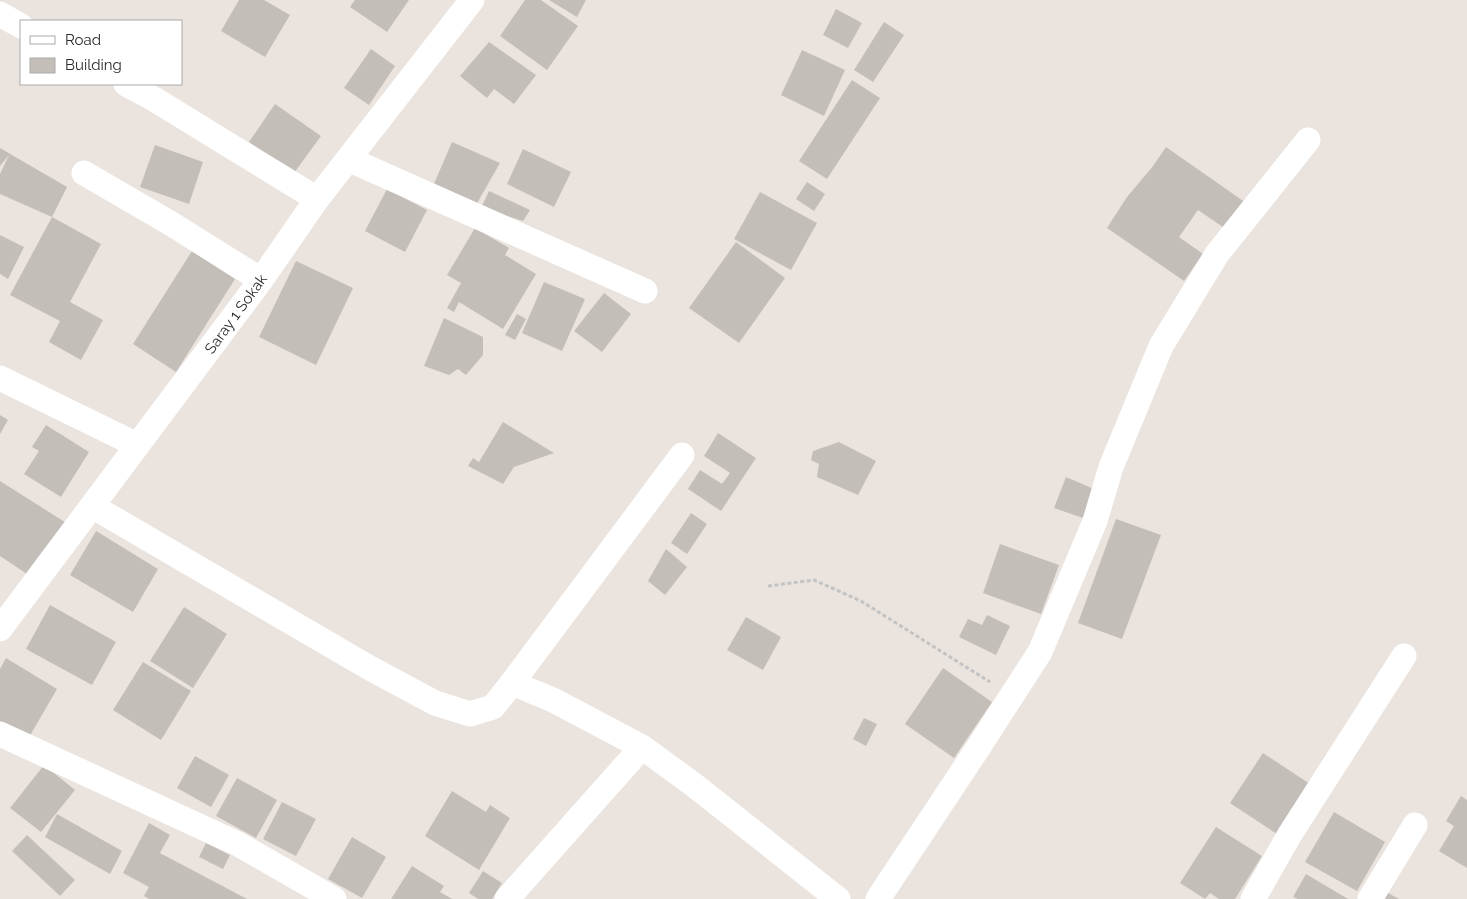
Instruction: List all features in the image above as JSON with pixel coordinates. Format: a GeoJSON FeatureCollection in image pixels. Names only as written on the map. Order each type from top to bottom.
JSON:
{"type":"FeatureCollection","features":[{"type":"Feature","properties":{"kind":"street","name":"Saray 1 Sokak"},"geometry":{"type":"LineString","coordinates":[[1,626],[261,280],[317,200],[472,0]]}},
{"type":"Feature","properties":{"kind":"street"},"geometry":{"type":"LineString","coordinates":[[0,14],[20,25]]}},
{"type":"Feature","properties":{"kind":"street"},"geometry":{"type":"LineString","coordinates":[[128,85],[154,99],[317,200]]}},
{"type":"Feature","properties":{"kind":"street"},"geometry":{"type":"LineString","coordinates":[[878,899],[1040,652],[1095,520],[1111,468],[1161,346],[1217,254],[1308,140]]}},
{"type":"Feature","properties":{"kind":"street"},"geometry":{"type":"LineString","coordinates":[[348,159],[645,291]]}},
{"type":"Feature","properties":{"kind":"street"},"geometry":{"type":"LineString","coordinates":[[84,173],[170,223],[261,280]]}},
{"type":"Feature","properties":{"kind":"street"},"geometry":{"type":"LineString","coordinates":[[0,378],[137,445]]}},
{"type":"Feature","properties":{"kind":"street"},"geometry":{"type":"LineString","coordinates":[[92,506],[368,667],[435,703],[470,714],[493,707],[682,455]]}},
{"type":"Feature","properties":{"kind":"street"},"geometry":{"type":"LineString","coordinates":[[1253,899],[1290,834],[1404,656]]}},
{"type":"Feature","properties":{"kind":"street"},"geometry":{"type":"LineString","coordinates":[[512,683],[553,700],[642,747],[694,785],[838,899]]}},
{"type":"Feature","properties":{"kind":"street"},"geometry":{"type":"LineString","coordinates":[[0,734],[238,844],[334,899]]}},
{"type":"Feature","properties":{"kind":"street"},"geometry":{"type":"LineString","coordinates":[[507,899],[642,747]]}},
{"type":"Feature","properties":{"kind":"street"},"geometry":{"type":"LineString","coordinates":[[1370,899],[1415,825]]}},
{"type":"Feature","properties":{"kind":"path"},"geometry":{"type":"LineString","coordinates":[[768,586],[814,580],[861,601],[1011,696]]}},
{"type":"Feature","properties":{"kind":"building"},"geometry":{"type":"Polygon","coordinates":[[[239,0],[264,0],[290,15],[265,57],[221,31],[239,0]]]}},
{"type":"Feature","properties":{"kind":"building"},"geometry":{"type":"Polygon","coordinates":[[[355,0],[409,0],[387,32],[350,7],[355,0]]]}},
{"type":"Feature","properties":{"kind":"building"},"geometry":{"type":"Polygon","coordinates":[[[525,0],[541,0],[578,26],[547,70],[500,36],[525,0]]]}},
{"type":"Feature","properties":{"kind":"building"},"geometry":{"type":"Polygon","coordinates":[[[549,0],[586,0],[577,17],[549,0]]]}},
{"type":"Feature","properties":{"kind":"building"},"geometry":{"type":"Polygon","coordinates":[[[836,9],[862,23],[848,48],[823,35],[836,9]]]}},
{"type":"Feature","properties":{"kind":"building"},"geometry":{"type":"Polygon","coordinates":[[[884,22],[904,35],[873,82],[854,70],[884,22]]]}},
{"type":"Feature","properties":{"kind":"building"},"geometry":{"type":"Polygon","coordinates":[[[489,42],[536,75],[514,104],[494,89],[487,98],[460,76],[489,42]]]}},
{"type":"Feature","properties":{"kind":"building"},"geometry":{"type":"Polygon","coordinates":[[[371,49],[395,66],[369,105],[344,88],[371,49]]]}},
{"type":"Feature","properties":{"kind":"building"},"geometry":{"type":"Polygon","coordinates":[[[802,50],[845,70],[824,116],[781,95],[802,50]]]}},
{"type":"Feature","properties":{"kind":"building"},"geometry":{"type":"Polygon","coordinates":[[[852,80],[880,98],[827,179],[799,161],[852,80]]]}},
{"type":"Feature","properties":{"kind":"building"},"geometry":{"type":"Polygon","coordinates":[[[275,104],[321,136],[294,173],[249,142],[275,104]]]}},
{"type":"Feature","properties":{"kind":"building"},"geometry":{"type":"Polygon","coordinates":[[[452,142],[500,163],[476,205],[433,186],[452,142]]]}},
{"type":"Feature","properties":{"kind":"building"},"geometry":{"type":"Polygon","coordinates":[[[155,145],[203,162],[189,204],[140,187],[155,145]]]}},
{"type":"Feature","properties":{"kind":"building"},"geometry":{"type":"Polygon","coordinates":[[[1166,147],[1249,205],[1230,232],[1198,210],[1179,237],[1203,254],[1184,281],[1107,228],[1127,197],[1166,147]]]}},
{"type":"Feature","properties":{"kind":"building"},"geometry":{"type":"Polygon","coordinates":[[[0,148],[67,187],[52,217],[0,194],[0,174],[9,155],[0,166],[0,148]]]}},
{"type":"Feature","properties":{"kind":"building"},"geometry":{"type":"Polygon","coordinates":[[[523,149],[571,172],[554,207],[507,184],[523,149]]]}},
{"type":"Feature","properties":{"kind":"building"},"geometry":{"type":"Polygon","coordinates":[[[807,182],[825,194],[814,211],[796,199],[807,182]]]}},
{"type":"Feature","properties":{"kind":"building"},"geometry":{"type":"Polygon","coordinates":[[[387,189],[427,210],[405,252],[365,231],[387,189]]]}},
{"type":"Feature","properties":{"kind":"building"},"geometry":{"type":"Polygon","coordinates":[[[489,191],[530,210],[523,221],[481,208],[489,191]]]}},
{"type":"Feature","properties":{"kind":"building"},"geometry":{"type":"Polygon","coordinates":[[[760,192],[817,223],[791,270],[734,239],[760,192]]]}},
{"type":"Feature","properties":{"kind":"building"},"geometry":{"type":"Polygon","coordinates":[[[52,217],[101,244],[70,302],[103,320],[81,360],[49,342],[60,321],[10,295],[52,217]]]}},
{"type":"Feature","properties":{"kind":"building"},"geometry":{"type":"Polygon","coordinates":[[[475,228],[509,248],[505,255],[536,274],[503,329],[459,302],[454,312],[447,308],[461,283],[447,275],[475,228]]]}},
{"type":"Feature","properties":{"kind":"building"},"geometry":{"type":"Polygon","coordinates":[[[0,235],[24,247],[8,279],[0,274],[0,235]]]}},
{"type":"Feature","properties":{"kind":"building"},"geometry":{"type":"Polygon","coordinates":[[[736,242],[785,278],[739,343],[689,308],[736,242]]]}},
{"type":"Feature","properties":{"kind":"building"},"geometry":{"type":"Polygon","coordinates":[[[192,251],[235,279],[176,372],[133,344],[192,251]]]}},
{"type":"Feature","properties":{"kind":"building"},"geometry":{"type":"Polygon","coordinates":[[[296,261],[353,288],[316,365],[259,337],[296,261]]]}},
{"type":"Feature","properties":{"kind":"building"},"geometry":{"type":"Polygon","coordinates":[[[544,282],[585,299],[562,351],[522,333],[544,282]]]}},
{"type":"Feature","properties":{"kind":"building"},"geometry":{"type":"Polygon","coordinates":[[[604,293],[631,314],[602,352],[574,331],[604,293]]]}},
{"type":"Feature","properties":{"kind":"building"},"geometry":{"type":"Polygon","coordinates":[[[517,314],[526,319],[515,340],[505,335],[517,314]]]}},
{"type":"Feature","properties":{"kind":"building"},"geometry":{"type":"Polygon","coordinates":[[[444,318],[483,337],[483,355],[466,375],[458,369],[449,375],[424,366],[444,318]]]}},
{"type":"Feature","properties":{"kind":"building"},"geometry":{"type":"Polygon","coordinates":[[[0,415],[8,420],[0,434],[0,415]]]}},
{"type":"Feature","properties":{"kind":"building"},"geometry":{"type":"Polygon","coordinates":[[[503,422],[554,453],[514,467],[503,484],[468,466],[473,458],[479,462],[503,422]]]}},
{"type":"Feature","properties":{"kind":"building"},"geometry":{"type":"Polygon","coordinates":[[[46,425],[89,452],[61,497],[24,474],[39,451],[32,447],[46,425]]]}},
{"type":"Feature","properties":{"kind":"building"},"geometry":{"type":"Polygon","coordinates":[[[718,433],[756,458],[721,511],[688,489],[700,470],[722,484],[730,473],[704,456],[718,433]]]}},
{"type":"Feature","properties":{"kind":"building"},"geometry":{"type":"Polygon","coordinates":[[[839,442],[876,461],[858,495],[817,477],[819,464],[811,460],[813,451],[839,442]]]}},
{"type":"Feature","properties":{"kind":"building"},"geometry":{"type":"Polygon","coordinates":[[[1066,477],[1094,489],[1083,518],[1054,508],[1066,477]]]}},
{"type":"Feature","properties":{"kind":"building"},"geometry":{"type":"Polygon","coordinates":[[[0,481],[68,524],[30,576],[0,556],[0,481]]]}},
{"type":"Feature","properties":{"kind":"building"},"geometry":{"type":"Polygon","coordinates":[[[691,513],[707,524],[687,554],[671,543],[691,513]]]}},
{"type":"Feature","properties":{"kind":"building"},"geometry":{"type":"Polygon","coordinates":[[[1116,519],[1161,535],[1122,639],[1078,623],[1116,519]]]}},
{"type":"Feature","properties":{"kind":"building"},"geometry":{"type":"Polygon","coordinates":[[[96,531],[158,569],[133,612],[70,575],[96,531]]]}},
{"type":"Feature","properties":{"kind":"building"},"geometry":{"type":"Polygon","coordinates":[[[1000,544],[1059,565],[1041,614],[983,593],[1000,544]]]}},
{"type":"Feature","properties":{"kind":"building"},"geometry":{"type":"Polygon","coordinates":[[[666,549],[687,567],[665,595],[648,581],[666,549]]]}},
{"type":"Feature","properties":{"kind":"building"},"geometry":{"type":"Polygon","coordinates":[[[50,605],[116,642],[92,685],[26,649],[50,605]]]}},
{"type":"Feature","properties":{"kind":"building"},"geometry":{"type":"Polygon","coordinates":[[[184,607],[227,634],[193,688],[150,661],[184,607]]]}},
{"type":"Feature","properties":{"kind":"building"},"geometry":{"type":"Polygon","coordinates":[[[987,615],[1010,626],[996,655],[959,637],[968,619],[982,625],[987,615]]]}},
{"type":"Feature","properties":{"kind":"building"},"geometry":{"type":"Polygon","coordinates":[[[746,617],[781,637],[763,670],[727,650],[746,617]]]}},
{"type":"Feature","properties":{"kind":"building"},"geometry":{"type":"Polygon","coordinates":[[[6,658],[57,689],[28,739],[0,722],[0,669],[6,658]]]}},
{"type":"Feature","properties":{"kind":"building"},"geometry":{"type":"Polygon","coordinates":[[[143,662],[191,691],[161,740],[113,710],[143,662]]]}},
{"type":"Feature","properties":{"kind":"building"},"geometry":{"type":"Polygon","coordinates":[[[943,668],[992,702],[954,758],[905,724],[943,668]]]}},
{"type":"Feature","properties":{"kind":"building"},"geometry":{"type":"Polygon","coordinates":[[[864,718],[877,724],[866,746],[853,739],[864,718]]]}},
{"type":"Feature","properties":{"kind":"building"},"geometry":{"type":"Polygon","coordinates":[[[1263,753],[1310,784],[1277,834],[1230,803],[1263,753]]]}},
{"type":"Feature","properties":{"kind":"building"},"geometry":{"type":"Polygon","coordinates":[[[195,756],[229,775],[211,807],[177,788],[195,756]]]}},
{"type":"Feature","properties":{"kind":"building"},"geometry":{"type":"Polygon","coordinates":[[[44,765],[75,790],[41,832],[10,808],[44,765]]]}},
{"type":"Feature","properties":{"kind":"building"},"geometry":{"type":"Polygon","coordinates":[[[237,778],[277,800],[256,838],[216,816],[237,778]]]}},
{"type":"Feature","properties":{"kind":"building"},"geometry":{"type":"Polygon","coordinates":[[[452,791],[486,812],[490,805],[510,818],[479,870],[425,836],[452,791]]]}},
{"type":"Feature","properties":{"kind":"building"},"geometry":{"type":"Polygon","coordinates":[[[1461,796],[1467,800],[1467,868],[1439,851],[1454,826],[1446,821],[1461,796]]]}},
{"type":"Feature","properties":{"kind":"building"},"geometry":{"type":"Polygon","coordinates":[[[282,802],[316,819],[296,856],[263,839],[282,802]]]}},
{"type":"Feature","properties":{"kind":"building"},"geometry":{"type":"Polygon","coordinates":[[[1334,812],[1385,842],[1357,891],[1305,862],[1334,812]]]}},
{"type":"Feature","properties":{"kind":"building"},"geometry":{"type":"Polygon","coordinates":[[[57,814],[122,851],[110,874],[45,837],[57,814]]]}},
{"type":"Feature","properties":{"kind":"building"},"geometry":{"type":"Polygon","coordinates":[[[149,823],[170,835],[160,853],[247,899],[149,899],[144,896],[149,887],[123,873],[149,823]]]}},
{"type":"Feature","properties":{"kind":"building"},"geometry":{"type":"Polygon","coordinates":[[[1216,827],[1262,856],[1235,899],[1219,899],[1210,893],[1205,899],[1180,883],[1216,827]]]}},
{"type":"Feature","properties":{"kind":"building"},"geometry":{"type":"Polygon","coordinates":[[[27,835],[75,880],[60,896],[12,851],[27,835]]]}},
{"type":"Feature","properties":{"kind":"building"},"geometry":{"type":"Polygon","coordinates":[[[352,837],[386,857],[362,898],[328,879],[352,837]]]}},
{"type":"Feature","properties":{"kind":"building"},"geometry":{"type":"Polygon","coordinates":[[[206,843],[230,855],[223,869],[199,857],[206,843]]]}},
{"type":"Feature","properties":{"kind":"building"},"geometry":{"type":"Polygon","coordinates":[[[412,866],[444,886],[440,892],[452,899],[391,899],[412,866]]]}},
{"type":"Feature","properties":{"kind":"building"},"geometry":{"type":"Polygon","coordinates":[[[483,871],[502,883],[492,899],[478,899],[469,893],[483,871]]]}},
{"type":"Feature","properties":{"kind":"building"},"geometry":{"type":"Polygon","coordinates":[[[1306,874],[1348,899],[1298,899],[1293,897],[1306,874]]]}},
{"type":"Feature","properties":{"kind":"building"},"geometry":{"type":"Polygon","coordinates":[[[1388,893],[1399,899],[1384,899],[1388,893]]]}}]}
